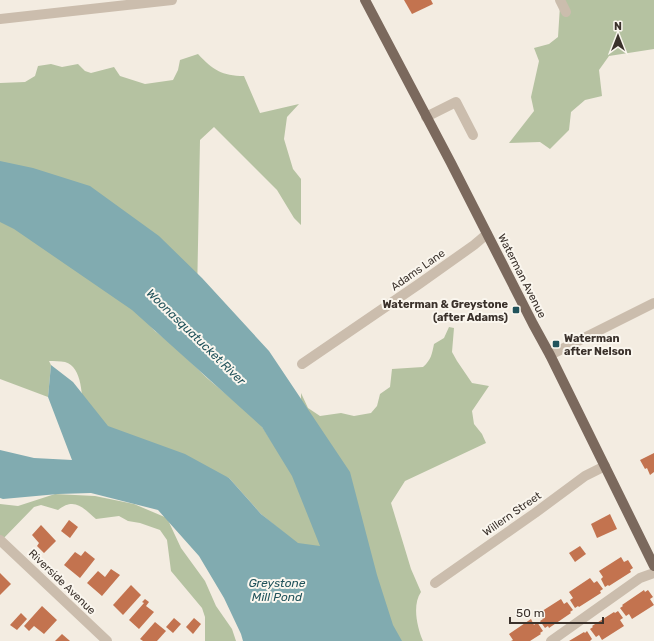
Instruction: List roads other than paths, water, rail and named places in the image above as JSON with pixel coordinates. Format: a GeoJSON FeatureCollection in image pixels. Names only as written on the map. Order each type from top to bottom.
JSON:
{"type":"FeatureCollection","features":[{"type":"Feature","properties":{"kind":"main road","name":"Waterman Avenue"},"geometry":{"type":"LineString","coordinates":[[365,0],[550,355],[654,566]]}},
{"type":"Feature","properties":{"kind":"street"},"geometry":{"type":"LineString","coordinates":[[0,19],[172,0]]}},
{"type":"Feature","properties":{"kind":"street"},"geometry":{"type":"LineString","coordinates":[[560,0],[566,12]]}},
{"type":"Feature","properties":{"kind":"street"},"geometry":{"type":"LineString","coordinates":[[426,117],[456,102],[473,135]]}},
{"type":"Feature","properties":{"kind":"street","name":"Adams Lane"},"geometry":{"type":"LineString","coordinates":[[302,364],[419,284],[487,234]]}},
{"type":"Feature","properties":{"kind":"street"},"geometry":{"type":"LineString","coordinates":[[550,355],[654,304]]}},
{"type":"Feature","properties":{"kind":"street","name":"Willern Street"},"geometry":{"type":"LineString","coordinates":[[435,583],[585,476],[605,466]]}},
{"type":"Feature","properties":{"kind":"street","name":"Riverside Avenue"},"geometry":{"type":"LineString","coordinates":[[0,540],[107,641]]}},
{"type":"Feature","properties":{"kind":"street"},"geometry":{"type":"LineString","coordinates":[[551,641],[640,578],[654,573]]}},
{"type":"Feature","properties":{"kind":"water","name":"Greystone Mill Pond"},"geometry":{"type":"Polygon","coordinates":[[[0,161],[33,168],[90,186],[159,236],[202,278],[269,351],[350,472],[377,575],[393,625],[402,641],[243,641],[224,598],[199,556],[158,510],[91,493],[0,498],[0,450],[34,458],[72,460],[48,397],[51,365],[73,382],[108,426],[185,454],[229,478],[261,514],[298,543],[320,546],[292,476],[262,427],[132,310],[14,229],[0,222],[0,161]]]}},
{"type":"Feature","properties":{"kind":"place","name":"Waterman & Greystone (after Adams)"},"geometry":{"type":"Point","coordinates":[516,310]}},
{"type":"Feature","properties":{"kind":"place","name":"Waterman after Nelson"},"geometry":{"type":"Point","coordinates":[556,344]}},
{"type":"Feature","properties":{"kind":"water label","name":"Woonasquatucket River"},"geometry":{"type":"Point","coordinates":[196,337]}}]}
